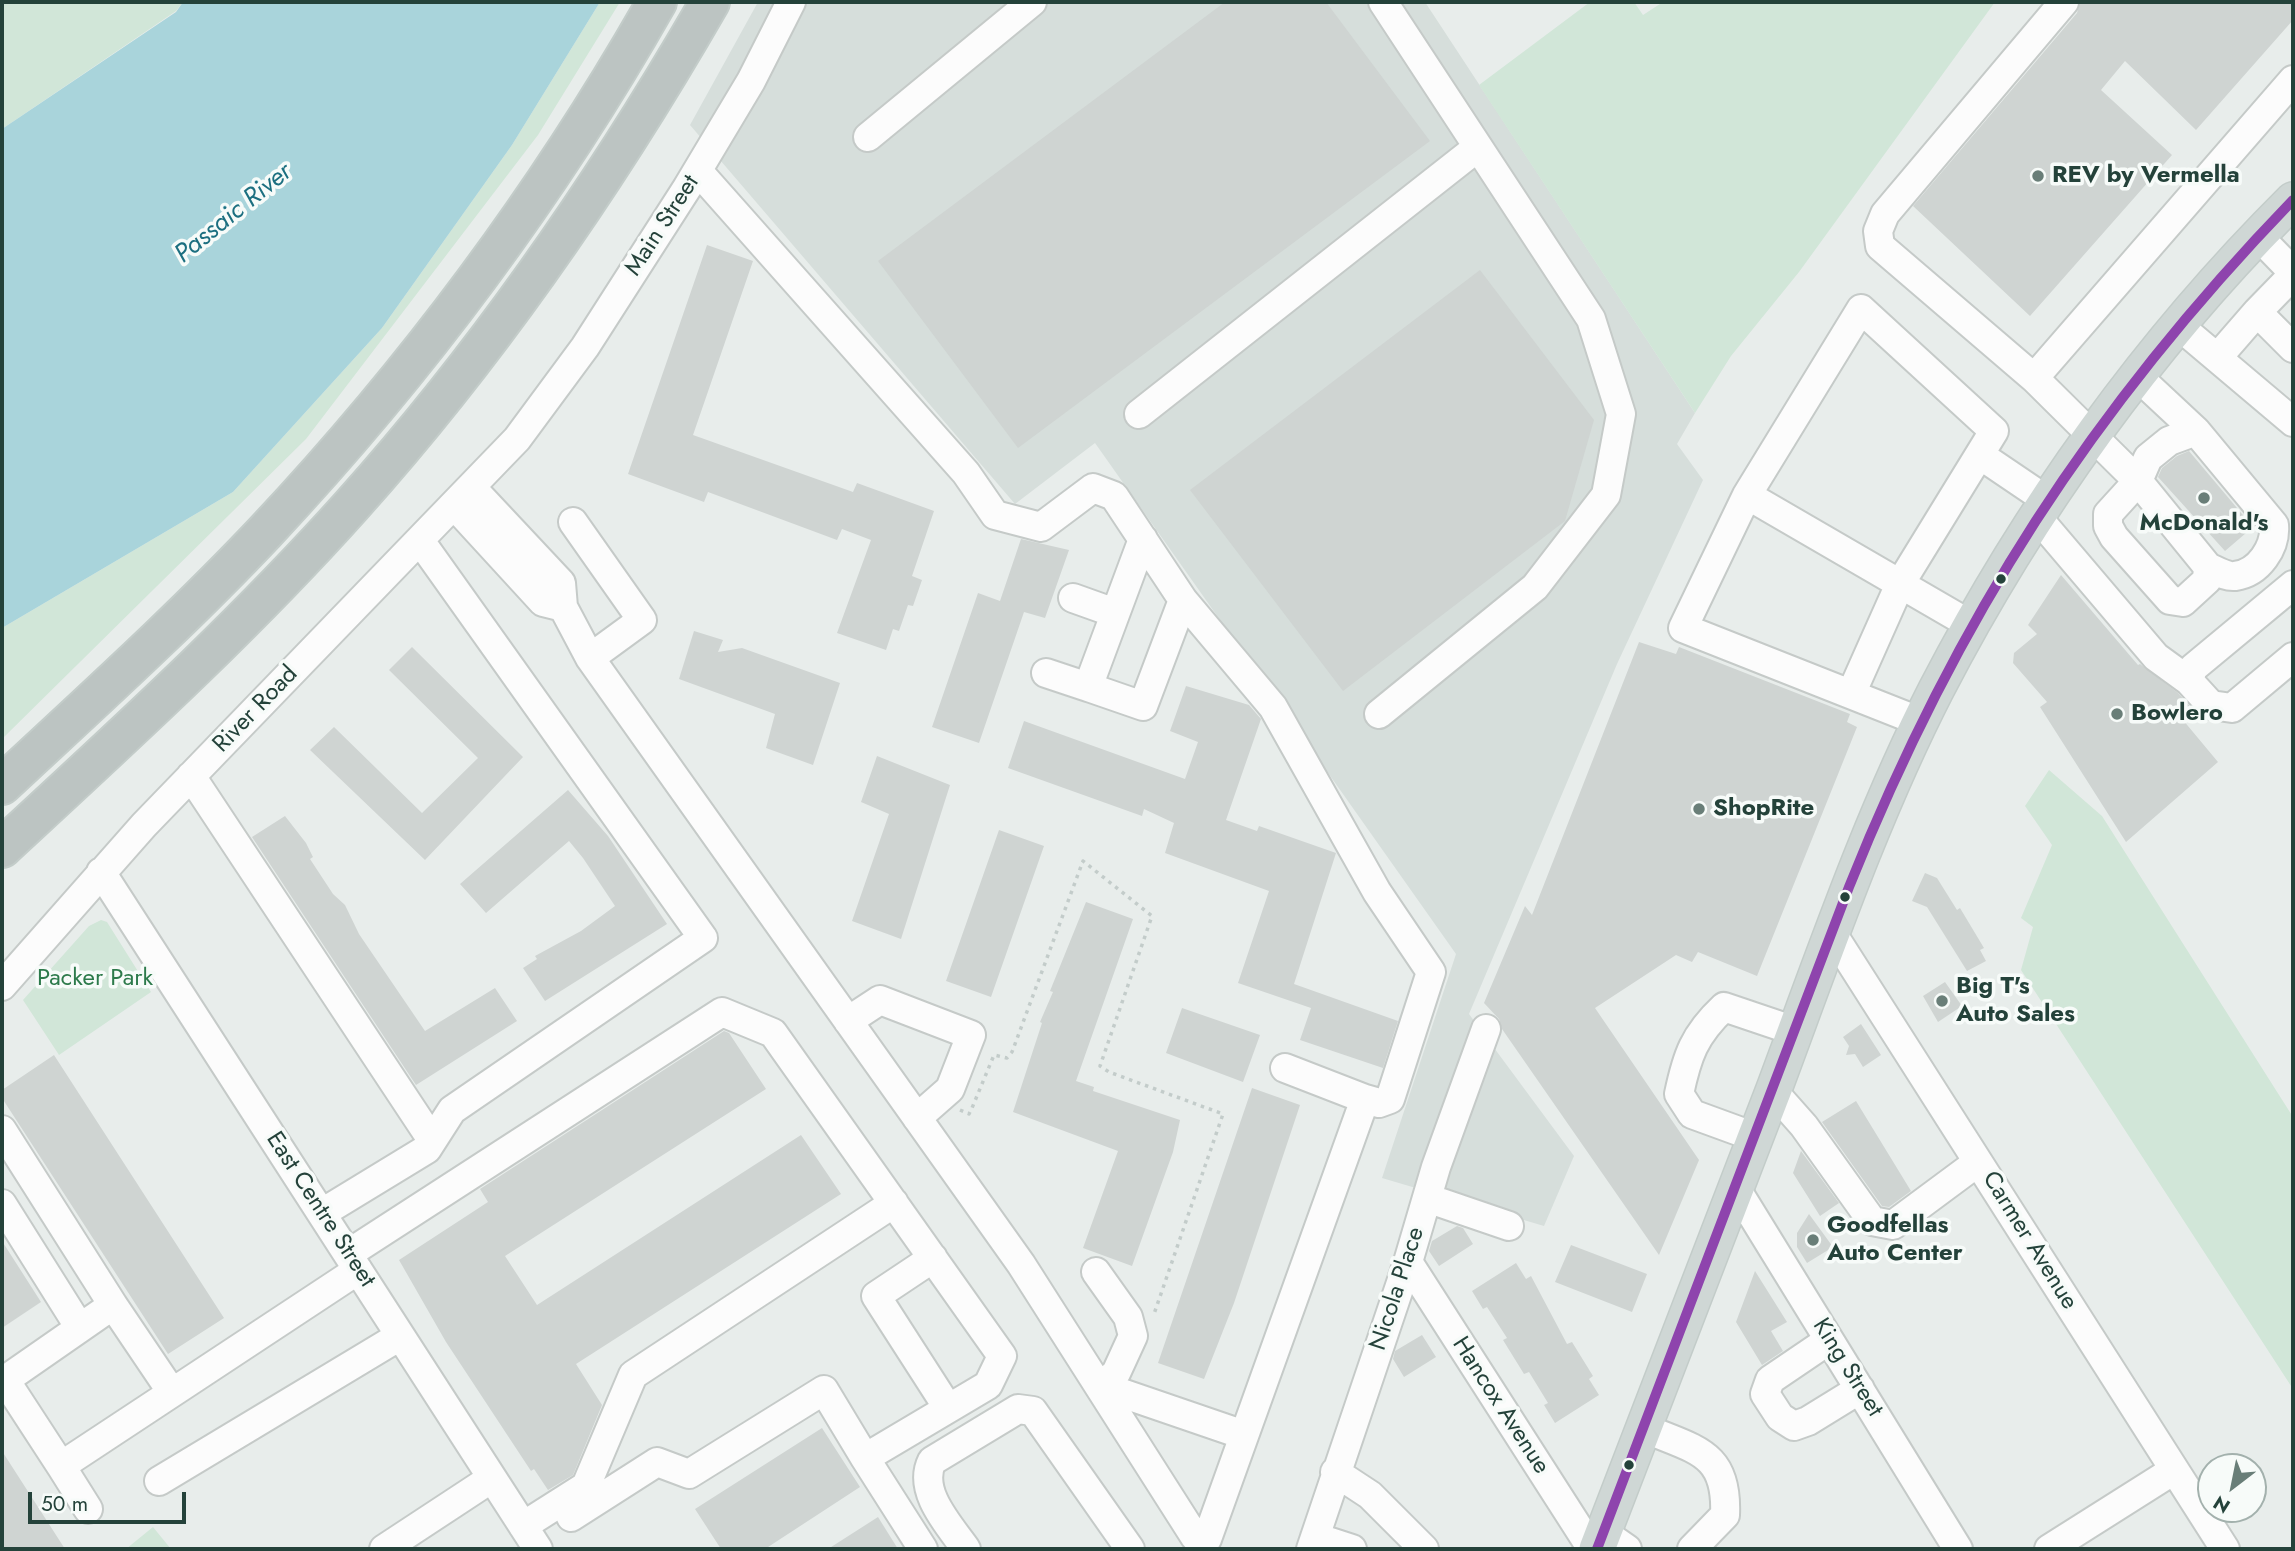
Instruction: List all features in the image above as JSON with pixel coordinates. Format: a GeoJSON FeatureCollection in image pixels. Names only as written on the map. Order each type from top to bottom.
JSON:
{"type":"FeatureCollection","features":[{"type":"Feature","properties":{"kind":"highway"},"geometry":{"type":"LineString","coordinates":[[2,785],[213,586],[369,416],[511,233],[596,104],[657,2]]}},
{"type":"Feature","properties":{"kind":"highway"},"geometry":{"type":"LineString","coordinates":[[2,863],[133,726],[298,563],[404,445],[454,384],[592,195],[710,2]]}},
{"type":"Feature","properties":{"kind":"highway"},"geometry":{"type":"LineString","coordinates":[[2,848],[133,726]]}},
{"type":"Feature","properties":{"kind":"main road"},"geometry":{"type":"LineString","coordinates":[[1605,1545],[1644,1428],[1832,933],[1921,722],[1971,625],[2043,509],[2093,436],[2178,325],[2293,200]]}},
{"type":"Feature","properties":{"kind":"street","name":"Main Street"},"geometry":{"type":"LineString","coordinates":[[517,439],[585,347],[698,171],[751,81],[791,2]]}},
{"type":"Feature","properties":{"kind":"street"},"geometry":{"type":"LineString","coordinates":[[868,136],[1032,2]]}},
{"type":"Feature","properties":{"kind":"street"},"geometry":{"type":"LineString","coordinates":[[1379,714],[1535,587],[1606,495],[1621,414],[1591,319],[1383,2]]}},
{"type":"Feature","properties":{"kind":"street"},"geometry":{"type":"LineString","coordinates":[[2064,2],[1885,214],[1878,231],[1880,246],[2034,378],[2138,481],[2208,567],[2233,576],[2244,573],[2270,552],[2284,548],[2274,525],[2196,431],[2137,376]]}},
{"type":"Feature","properties":{"kind":"street"},"geometry":{"type":"LineString","coordinates":[[2034,378],[2293,80]]}},
{"type":"Feature","properties":{"kind":"street"},"geometry":{"type":"LineString","coordinates":[[1139,414],[1478,147]]}},
{"type":"Feature","properties":{"kind":"street"},"geometry":{"type":"LineString","coordinates":[[698,171],[966,473],[995,515],[1041,527],[1093,488],[1114,496],[1183,600],[1273,707],[1377,892],[1431,972],[1390,1099],[1379,1104],[1285,1068]]}},
{"type":"Feature","properties":{"kind":"street"},"geometry":{"type":"LineString","coordinates":[[2217,358],[2293,274],[2258,236]]}},
{"type":"Feature","properties":{"kind":"street"},"geometry":{"type":"LineString","coordinates":[[1851,694],[1900,584],[1994,431],[1861,309],[1747,495],[1683,628],[1921,722]]}},
{"type":"Feature","properties":{"kind":"street"},"geometry":{"type":"LineString","coordinates":[[2257,312],[2293,348]]}},
{"type":"Feature","properties":{"kind":"street"},"geometry":{"type":"LineString","coordinates":[[2178,325],[2293,422]]}},
{"type":"Feature","properties":{"kind":"street"},"geometry":{"type":"LineString","coordinates":[[2196,431],[2169,441],[2148,458],[2138,481],[2108,514],[2108,526],[2114,537],[2170,600],[2183,602],[2207,580],[2208,567]]}},
{"type":"Feature","properties":{"kind":"street","name":"River Road"},"geometry":{"type":"LineString","coordinates":[[2,986],[191,776],[421,542],[517,439]]}},
{"type":"Feature","properties":{"kind":"street"},"geometry":{"type":"LineString","coordinates":[[1980,455],[2043,509],[2156,657],[2189,681],[2211,705],[2232,708],[2293,657]]}},
{"type":"Feature","properties":{"kind":"street"},"geometry":{"type":"LineString","coordinates":[[1747,495],[1971,625]]}},
{"type":"Feature","properties":{"kind":"street"},"geometry":{"type":"LineString","coordinates":[[462,496],[561,583],[563,607],[590,658],[1021,1264],[1195,1536],[1202,1541],[1207,1539],[1365,1099]]}},
{"type":"Feature","properties":{"kind":"street"},"geometry":{"type":"LineString","coordinates":[[573,522],[642,620],[590,658]]}},
{"type":"Feature","properties":{"kind":"street"},"geometry":{"type":"LineString","coordinates":[[1088,687],[1143,539]]}},
{"type":"Feature","properties":{"kind":"street"},"geometry":{"type":"LineString","coordinates":[[322,1213],[427,1149],[452,1110],[703,938],[421,542]]}},
{"type":"Feature","properties":{"kind":"street"},"geometry":{"type":"LineString","coordinates":[[2189,681],[2193,668],[2293,584]]}},
{"type":"Feature","properties":{"kind":"street"},"geometry":{"type":"LineString","coordinates":[[1073,598],[1115,613]]}},
{"type":"Feature","properties":{"kind":"street"},"geometry":{"type":"LineString","coordinates":[[1046,673],[1143,706],[1183,600]]}},
{"type":"Feature","properties":{"kind":"street"},"geometry":{"type":"LineString","coordinates":[[191,776],[432,1140]]}},
{"type":"Feature","properties":{"kind":"street","name":"East Centre Street"},"geometry":{"type":"LineString","coordinates":[[102,872],[531,1539]]}},
{"type":"Feature","properties":{"kind":"street","name":"Carmer Avenue"},"geometry":{"type":"LineString","coordinates":[[1832,933],[2225,1549]]}},
{"type":"Feature","properties":{"kind":"street"},"geometry":{"type":"LineString","coordinates":[[848,1021],[880,1000],[971,1035],[950,1089],[917,1118]]}},
{"type":"Feature","properties":{"kind":"street"},"geometry":{"type":"LineString","coordinates":[[1755,1137],[1692,1114],[1679,1094],[1687,1054],[1712,1018],[1724,1007],[1795,1031]]}},
{"type":"Feature","properties":{"kind":"street"},"geometry":{"type":"LineString","coordinates":[[61,1466],[353,1262],[722,1012],[773,1033],[1002,1356],[988,1385],[865,1458]]}},
{"type":"Feature","properties":{"kind":"street","name":"Nicola Place"},"geometry":{"type":"LineString","coordinates":[[1313,1543],[1486,1029]]}},
{"type":"Feature","properties":{"kind":"street"},"geometry":{"type":"LineString","coordinates":[[1773,1091],[1804,1126],[1872,1221],[1893,1224],[1978,1162]]}},
{"type":"Feature","properties":{"kind":"street"},"geometry":{"type":"LineString","coordinates":[[2,1130],[171,1391]]}},
{"type":"Feature","properties":{"kind":"street","name":"King Street"},"geometry":{"type":"LineString","coordinates":[[1735,1187],[1958,1549]]}},
{"type":"Feature","properties":{"kind":"street"},"geometry":{"type":"LineString","coordinates":[[1427,1198],[1509,1226]]}},
{"type":"Feature","properties":{"kind":"street"},"geometry":{"type":"LineString","coordinates":[[531,1539],[586,1486],[633,1374],[894,1203]]}},
{"type":"Feature","properties":{"kind":"street"},"geometry":{"type":"LineString","coordinates":[[2,1204],[80,1328]]}},
{"type":"Feature","properties":{"kind":"street"},"geometry":{"type":"LineString","coordinates":[[933,1258],[876,1296],[948,1409]]}},
{"type":"Feature","properties":{"kind":"street","name":"Hancox Avenue"},"geometry":{"type":"LineString","coordinates":[[1408,1262],[1605,1545]]}},
{"type":"Feature","properties":{"kind":"street"},"geometry":{"type":"LineString","coordinates":[[1096,1272],[1128,1317],[1133,1336],[1116,1373],[1101,1386]]}},
{"type":"Feature","properties":{"kind":"street"},"geometry":{"type":"LineString","coordinates":[[88,1508],[5,1380],[113,1305]]}},
{"type":"Feature","properties":{"kind":"street"},"geometry":{"type":"LineString","coordinates":[[159,1481],[400,1336]]}},
{"type":"Feature","properties":{"kind":"street"},"geometry":{"type":"LineString","coordinates":[[1829,1340],[1770,1380],[1765,1394],[1780,1417],[1794,1426],[1808,1421],[1860,1389]]}},
{"type":"Feature","properties":{"kind":"street"},"geometry":{"type":"LineString","coordinates":[[1101,1386],[1244,1435]]}},
{"type":"Feature","properties":{"kind":"street"},"geometry":{"type":"LineString","coordinates":[[531,1539],[657,1462],[689,1474],[824,1390],[919,1543],[945,1519]]}},
{"type":"Feature","properties":{"kind":"street"},"geometry":{"type":"LineString","coordinates":[[966,1549],[930,1493],[926,1472],[932,1461],[1018,1409],[1033,1411],[1130,1549]]}},
{"type":"Feature","properties":{"kind":"street"},"geometry":{"type":"LineString","coordinates":[[1644,1428],[1700,1452],[1721,1472],[1726,1490],[1725,1515],[1692,1549]]}},
{"type":"Feature","properties":{"kind":"street"},"geometry":{"type":"LineString","coordinates":[[2049,1549],[2174,1470]]}},
{"type":"Feature","properties":{"kind":"street"},"geometry":{"type":"LineString","coordinates":[[1335,1472],[1370,1495],[1424,1549]]}},
{"type":"Feature","properties":{"kind":"street"},"geometry":{"type":"LineString","coordinates":[[384,1549],[492,1478]]}},
{"type":"Feature","properties":{"kind":"street"},"geometry":{"type":"LineString","coordinates":[[1313,1543],[1352,1549]]}},
{"type":"Feature","properties":{"kind":"path"},"geometry":{"type":"LineString","coordinates":[[942,1096],[968,1114],[994,1055],[1009,1057],[1083,861],[1152,914],[1100,1066],[1109,1072],[1223,1114],[1153,1317]]}},
{"type":"Feature","properties":{"kind":"shaded area"},"geometry":{"type":"Polygon","coordinates":[[[758,2],[1425,2],[1695,413],[1677,444],[1703,480],[1617,664],[1469,1014],[1574,1156],[1544,1226],[1382,1178],[1456,954],[1095,443],[1015,504],[690,125],[758,2]]]}},
{"type":"Feature","properties":{"kind":"green space"},"geometry":{"type":"Polygon","coordinates":[[[2,2],[183,2],[176,11],[2,129],[2,2]]]}},
{"type":"Feature","properties":{"kind":"green space"},"geometry":{"type":"Polygon","coordinates":[[[600,2],[620,2],[538,135],[306,439],[2,739],[2,628],[233,492],[382,328],[512,145],[600,2]]]}},
{"type":"Feature","properties":{"kind":"green space"},"geometry":{"type":"Polygon","coordinates":[[[1590,2],[1634,2],[1643,15],[1663,2],[1995,2],[1799,272],[1731,356],[1695,413],[1479,85],[1590,2]]]}},
{"type":"Feature","properties":{"kind":"green space"},"geometry":{"type":"Polygon","coordinates":[[[2049,770],[2102,816],[2293,1117],[2293,1389],[2021,970],[2033,927],[2021,918],[2052,845],[2025,806],[2049,770]]]}},
{"type":"Feature","properties":{"kind":"green space","name":"Packer Park"},"geometry":{"type":"Polygon","coordinates":[[[101,920],[107,922],[151,992],[59,1055],[23,1000],[89,926],[101,920]]]}},
{"type":"Feature","properties":{"kind":"green space"},"geometry":{"type":"Polygon","coordinates":[[[153,1527],[171,1549],[126,1549],[153,1527]]]}},
{"type":"Feature","properties":{"kind":"water","name":"Passaic River"},"geometry":{"type":"Polygon","coordinates":[[[183,2],[600,2],[512,145],[382,328],[233,492],[2,628],[2,129],[176,12],[183,2]]]}},
{"type":"Feature","properties":{"kind":"building"},"geometry":{"type":"Polygon","coordinates":[[[1225,2],[1326,2],[1430,141],[1018,448],[878,261],[1225,2]]]}},
{"type":"Feature","properties":{"kind":"building","name":"REV by Vermella"},"geometry":{"type":"Polygon","coordinates":[[[2080,2],[2293,2],[2293,20],[2196,130],[2125,61],[2101,90],[2172,155],[2030,316],[1913,206],[2077,13],[2080,2]]]}},
{"type":"Feature","properties":{"kind":"building"},"geometry":{"type":"Polygon","coordinates":[[[707,245],[753,261],[693,435],[853,492],[857,483],[934,511],[912,576],[922,580],[913,606],[908,605],[899,631],[893,629],[886,650],[837,633],[871,540],[842,529],[837,540],[708,492],[704,502],[628,474],[707,245]]]}},
{"type":"Feature","properties":{"kind":"building"},"geometry":{"type":"Polygon","coordinates":[[[1480,270],[1594,420],[1565,521],[1343,691],[1190,490],[1480,270]]]}},
{"type":"Feature","properties":{"kind":"building","name":"McDonald's"},"geometry":{"type":"Polygon","coordinates":[[[2189,451],[2253,527],[2225,551],[2158,477],[2162,468],[2177,456],[2189,451]]]}},
{"type":"Feature","properties":{"kind":"building"},"geometry":{"type":"Polygon","coordinates":[[[1021,539],[1069,550],[1045,618],[1024,612],[979,743],[932,727],[978,593],[1000,601],[1021,539]]]}},
{"type":"Feature","properties":{"kind":"building","name":"Bowlero"},"geometry":{"type":"Polygon","coordinates":[[[2061,575],[2138,665],[2178,693],[2194,711],[2183,720],[2218,762],[2126,842],[2040,707],[2047,702],[2013,663],[2014,653],[2037,634],[2028,625],[2061,575]]]}},
{"type":"Feature","properties":{"kind":"building"},"geometry":{"type":"Polygon","coordinates":[[[694,631],[723,640],[718,652],[742,648],[840,683],[813,765],[766,748],[775,714],[679,679],[694,631]]]}},
{"type":"Feature","properties":{"kind":"building","name":"ShopRite"},"geometry":{"type":"Polygon","coordinates":[[[1639,642],[1676,654],[1679,647],[1850,714],[1847,722],[1857,727],[1757,976],[1698,952],[1692,962],[1676,955],[1595,1008],[1699,1160],[1659,1255],[1502,1029],[1499,1019],[1484,1003],[1525,906],[1532,915],[1639,642]]]}},
{"type":"Feature","properties":{"kind":"building"},"geometry":{"type":"Polygon","coordinates":[[[412,647],[523,757],[425,860],[310,750],[334,727],[422,813],[478,758],[389,670],[412,647]]]}},
{"type":"Feature","properties":{"kind":"building"},"geometry":{"type":"Polygon","coordinates":[[[1186,686],[1249,705],[1261,719],[1226,820],[1257,831],[1259,826],[1336,853],[1294,984],[1398,1021],[1383,1068],[1300,1040],[1311,1008],[1238,983],[1269,891],[1165,853],[1174,823],[1144,809],[1142,816],[1008,768],[1024,721],[1185,779],[1198,742],[1170,731],[1186,686]]]}},
{"type":"Feature","properties":{"kind":"building"},"geometry":{"type":"Polygon","coordinates":[[[877,756],[950,785],[901,939],[852,921],[889,814],[861,802],[877,756]]]}},
{"type":"Feature","properties":{"kind":"building"},"geometry":{"type":"Polygon","coordinates":[[[568,790],[608,836],[667,924],[545,1001],[523,968],[537,959],[535,956],[581,931],[615,906],[583,858],[569,841],[486,913],[460,884],[568,790]]]}},
{"type":"Feature","properties":{"kind":"building"},"geometry":{"type":"Polygon","coordinates":[[[285,816],[306,843],[313,857],[310,859],[333,894],[345,905],[359,934],[425,1031],[495,988],[517,1021],[416,1085],[252,837],[285,816]]]}},
{"type":"Feature","properties":{"kind":"building"},"geometry":{"type":"Polygon","coordinates":[[[999,830],[1044,846],[991,997],[946,981],[999,830]]]}},
{"type":"Feature","properties":{"kind":"building"},"geometry":{"type":"Polygon","coordinates":[[[1925,873],[1937,878],[1957,910],[1960,908],[1984,948],[1980,950],[1986,961],[1967,971],[1927,907],[1912,901],[1925,873]]]}},
{"type":"Feature","properties":{"kind":"building"},"geometry":{"type":"Polygon","coordinates":[[[1086,902],[1133,919],[1076,1081],[1094,1087],[1093,1091],[1180,1120],[1173,1152],[1132,1266],[1083,1248],[1118,1151],[1013,1112],[1042,1023],[1040,1022],[1053,992],[1050,991],[1086,902]]]}},
{"type":"Feature","properties":{"kind":"building","name":"Big T's Auto Sales"},"geometry":{"type":"Polygon","coordinates":[[[1945,982],[1962,1006],[1938,1022],[1923,996],[1945,982]]]}},
{"type":"Feature","properties":{"kind":"building"},"geometry":{"type":"Polygon","coordinates":[[[1182,1008],[1260,1035],[1243,1082],[1166,1053],[1182,1008]]]}},
{"type":"Feature","properties":{"kind":"building"},"geometry":{"type":"Polygon","coordinates":[[[1861,1024],[1881,1055],[1863,1067],[1855,1054],[1846,1055],[1849,1046],[1843,1037],[1861,1024]]]}},
{"type":"Feature","properties":{"kind":"building"},"geometry":{"type":"Polygon","coordinates":[[[724,1031],[729,1033],[766,1089],[505,1256],[537,1305],[801,1135],[841,1194],[576,1364],[602,1405],[573,1475],[548,1490],[534,1469],[531,1471],[446,1342],[399,1260],[488,1202],[480,1189],[724,1031]]]}},
{"type":"Feature","properties":{"kind":"building"},"geometry":{"type":"Polygon","coordinates":[[[54,1055],[224,1318],[168,1354],[2,1098],[2,1090],[54,1055]]]}},
{"type":"Feature","properties":{"kind":"building"},"geometry":{"type":"Polygon","coordinates":[[[1252,1088],[1300,1105],[1234,1303],[1204,1379],[1158,1363],[1252,1088]]]}},
{"type":"Feature","properties":{"kind":"building"},"geometry":{"type":"Polygon","coordinates":[[[1856,1101],[1911,1191],[1889,1207],[1882,1206],[1822,1122],[1856,1101]]]}},
{"type":"Feature","properties":{"kind":"building"},"geometry":{"type":"Polygon","coordinates":[[[1801,1151],[1839,1203],[1820,1216],[1793,1173],[1801,1151]]]}},
{"type":"Feature","properties":{"kind":"building","name":"Goodfellas Auto Center"},"geometry":{"type":"Polygon","coordinates":[[[1809,1214],[1833,1247],[1807,1263],[1797,1247],[1797,1233],[1809,1214]]]}},
{"type":"Feature","properties":{"kind":"building"},"geometry":{"type":"Polygon","coordinates":[[[1457,1226],[1463,1228],[1473,1244],[1439,1266],[1429,1251],[1432,1241],[1457,1226]]]}},
{"type":"Feature","properties":{"kind":"building"},"geometry":{"type":"Polygon","coordinates":[[[2,1241],[41,1302],[2,1328],[2,1241]]]}},
{"type":"Feature","properties":{"kind":"building"},"geometry":{"type":"Polygon","coordinates":[[[1571,1245],[1647,1274],[1632,1312],[1555,1282],[1571,1245]]]}},
{"type":"Feature","properties":{"kind":"building"},"geometry":{"type":"Polygon","coordinates":[[[1516,1263],[1526,1279],[1531,1276],[1567,1344],[1572,1342],[1593,1376],[1589,1379],[1599,1395],[1555,1423],[1544,1405],[1548,1403],[1529,1372],[1524,1374],[1503,1340],[1507,1338],[1487,1307],[1483,1309],[1472,1291],[1516,1263]]]}},
{"type":"Feature","properties":{"kind":"building"},"geometry":{"type":"Polygon","coordinates":[[[1755,1271],[1787,1322],[1771,1331],[1783,1351],[1762,1365],[1736,1322],[1755,1271]]]}},
{"type":"Feature","properties":{"kind":"building"},"geometry":{"type":"Polygon","coordinates":[[[1422,1335],[1436,1357],[1404,1377],[1393,1359],[1395,1351],[1422,1335]]]}},
{"type":"Feature","properties":{"kind":"building"},"geometry":{"type":"Polygon","coordinates":[[[822,1428],[860,1487],[765,1549],[721,1549],[695,1509],[822,1428]]]}},
{"type":"Feature","properties":{"kind":"building"},"geometry":{"type":"Polygon","coordinates":[[[2,1451],[65,1549],[2,1549],[2,1451]]]}},
{"type":"Feature","properties":{"kind":"building"},"geometry":{"type":"Polygon","coordinates":[[[878,1517],[898,1549],[828,1549],[878,1517]]]}},
{"type":"Feature","properties":{"kind":"transit line"},"geometry":{"type":"LineString","coordinates":[[1597,1549],[1849,887],[1935,696],[2036,521],[2092,438],[2154,357],[2221,278],[2293,200]]}},
{"type":"Feature","properties":{"kind":"place","name":"REV by Vermella"},"geometry":{"type":"Point","coordinates":[2038,176]}},
{"type":"Feature","properties":{"kind":"place","name":"McDonald's"},"geometry":{"type":"Point","coordinates":[2204,498]}},
{"type":"Feature","properties":{"kind":"place","name":"Bowlero"},"geometry":{"type":"Point","coordinates":[2117,714]}},
{"type":"Feature","properties":{"kind":"place","name":"ShopRite"},"geometry":{"type":"Point","coordinates":[1699,809]}},
{"type":"Feature","properties":{"kind":"place","name":"Big T's Auto Sales"},"geometry":{"type":"Point","coordinates":[1942,1001]}},
{"type":"Feature","properties":{"kind":"place","name":"Goodfellas Auto Center"},"geometry":{"type":"Point","coordinates":[1813,1240]}}]}
